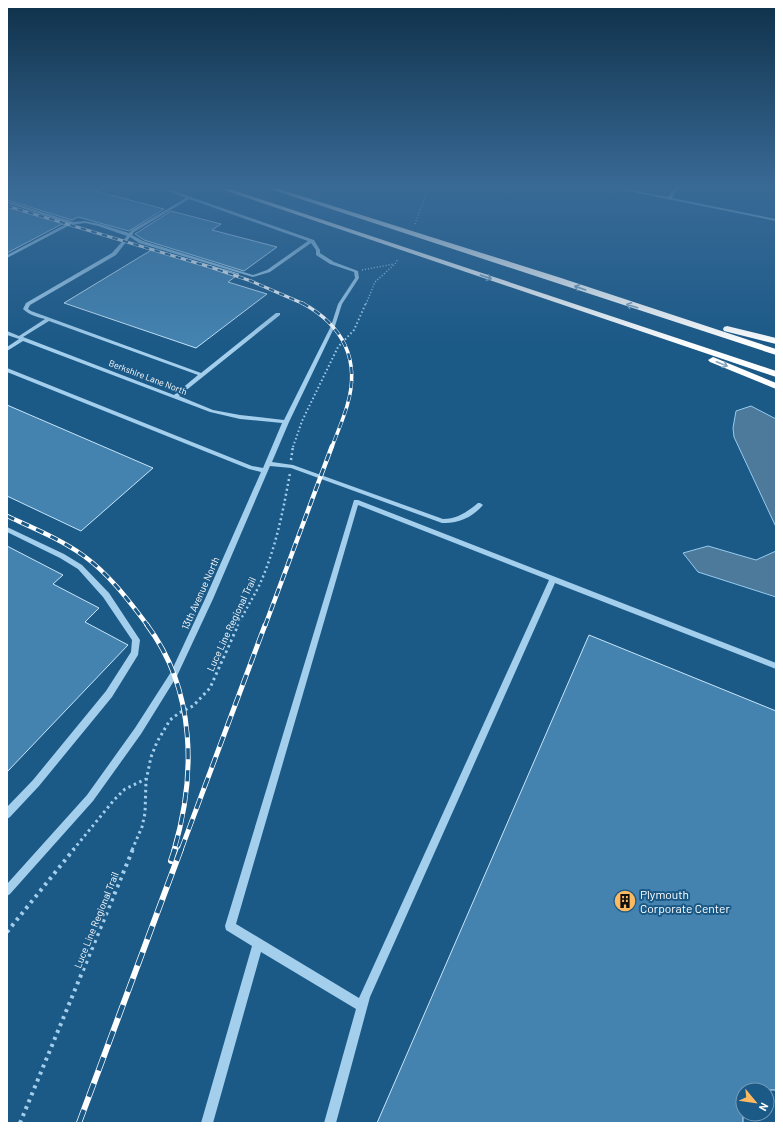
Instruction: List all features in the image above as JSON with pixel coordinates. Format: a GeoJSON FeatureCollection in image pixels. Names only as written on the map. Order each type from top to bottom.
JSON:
{"type":"FeatureCollection","features":[{"type":"Feature","properties":{"kind":"highway"},"geometry":{"type":"LineString","coordinates":[[381,242],[776,374]]}},
{"type":"Feature","properties":{"kind":"highway"},"geometry":{"type":"LineString","coordinates":[[438,242],[776,352]]}},
{"type":"Feature","properties":{"kind":"highway"},"geometry":{"type":"LineString","coordinates":[[651,312],[776,341]]}},
{"type":"Feature","properties":{"kind":"highway"},"geometry":{"type":"LineString","coordinates":[[594,313],[776,386]]}},
{"type":"Feature","properties":{"kind":"street"},"geometry":{"type":"LineString","coordinates":[[7,257],[37,242]]}},
{"type":"Feature","properties":{"kind":"street"},"geometry":{"type":"LineString","coordinates":[[123,242],[114,254],[28,304],[25,309],[49,320],[202,375]]}},
{"type":"Feature","properties":{"kind":"street"},"geometry":{"type":"LineString","coordinates":[[141,242],[253,276],[266,272],[303,245],[310,242]]}},
{"type":"Feature","properties":{"kind":"street"},"geometry":{"type":"LineString","coordinates":[[312,242],[318,250],[318,254],[332,263],[356,271]]}},
{"type":"Feature","properties":{"kind":"street","name":"13th Avenue North"},"geometry":{"type":"LineString","coordinates":[[7,891],[90,798],[117,763],[159,700],[174,674],[206,606],[286,422],[333,326],[340,304],[357,278],[356,271]]}},
{"type":"Feature","properties":{"kind":"street"},"geometry":{"type":"LineString","coordinates":[[175,397],[278,314]]}},
{"type":"Feature","properties":{"kind":"street"},"geometry":{"type":"LineString","coordinates":[[7,349],[49,320]]}},
{"type":"Feature","properties":{"kind":"street","name":"Berkshire Lane North"},"geometry":{"type":"LineString","coordinates":[[7,333],[175,397],[219,412],[262,420],[286,422]]}},
{"type":"Feature","properties":{"kind":"street"},"geometry":{"type":"LineString","coordinates":[[7,370],[251,468],[291,466],[442,521],[452,522],[461,520],[480,505]]}},
{"type":"Feature","properties":{"kind":"street"},"geometry":{"type":"LineString","coordinates":[[362,1006],[230,926],[356,502],[776,666]]}},
{"type":"Feature","properties":{"kind":"street"},"geometry":{"type":"LineString","coordinates":[[7,529],[80,566],[106,595],[136,640],[135,653],[108,694],[36,783],[7,814]]}},
{"type":"Feature","properties":{"kind":"street"},"geometry":{"type":"LineString","coordinates":[[330,1123],[368,989],[553,579]]}},
{"type":"Feature","properties":{"kind":"street"},"geometry":{"type":"LineString","coordinates":[[207,1123],[258,944]]}},
{"type":"Feature","properties":{"kind":"path","name":"Luce Line Regional Trail"},"geometry":{"type":"LineString","coordinates":[[20,1123],[142,827],[145,814],[146,779],[154,749],[165,727],[175,716],[199,701],[210,688],[230,640],[253,598],[272,550],[284,507],[293,447],[302,421],[338,346],[354,330],[376,282],[395,264],[398,259]]}},
{"type":"Feature","properties":{"kind":"path"},"geometry":{"type":"LineString","coordinates":[[356,271],[395,264]]}},
{"type":"Feature","properties":{"kind":"path"},"geometry":{"type":"LineString","coordinates":[[381,267],[387,271]]}},
{"type":"Feature","properties":{"kind":"path"},"geometry":{"type":"LineString","coordinates":[[7,932],[114,800],[125,789],[146,779]]}},
{"type":"Feature","properties":{"kind":"water"},"geometry":{"type":"Polygon","coordinates":[[[751,406],[776,419],[776,527],[734,437],[733,428],[736,411],[751,406]]]}},
{"type":"Feature","properties":{"kind":"water"},"geometry":{"type":"Polygon","coordinates":[[[708,546],[756,560],[776,551],[776,597],[698,572],[683,553],[708,546]]]}},
{"type":"Feature","properties":{"kind":"building"},"geometry":{"type":"Polygon","coordinates":[[[7,242],[28,242],[7,253],[7,242]]]}},
{"type":"Feature","properties":{"kind":"building"},"geometry":{"type":"Polygon","coordinates":[[[150,242],[257,242],[277,247],[244,271],[150,242]]]}},
{"type":"Feature","properties":{"kind":"building"},"geometry":{"type":"Polygon","coordinates":[[[153,249],[239,274],[228,282],[267,294],[196,348],[64,303],[153,249]]]}},
{"type":"Feature","properties":{"kind":"building"},"geometry":{"type":"Polygon","coordinates":[[[7,405],[153,468],[81,531],[7,496],[7,405]]]}},
{"type":"Feature","properties":{"kind":"building"},"geometry":{"type":"Polygon","coordinates":[[[7,546],[63,575],[53,584],[99,608],[85,622],[128,645],[7,772],[7,546]]]}},
{"type":"Feature","properties":{"kind":"building","name":"Plymouth Corporate Center"},"geometry":{"type":"Polygon","coordinates":[[[589,635],[776,711],[776,1090],[775,1082],[735,1082],[735,1122],[743,1123],[377,1123],[589,635]]]}},
{"type":"Feature","properties":{"kind":"railway"},"geometry":{"type":"LineString","coordinates":[[126,242],[251,281],[303,303]]}},
{"type":"Feature","properties":{"kind":"railway"},"geometry":{"type":"LineString","coordinates":[[303,303],[328,322],[338,333],[350,359],[352,374],[351,389],[347,406],[332,447]]}},
{"type":"Feature","properties":{"kind":"railway"},"geometry":{"type":"LineString","coordinates":[[265,626],[332,446]]}},
{"type":"Feature","properties":{"kind":"railway"},"geometry":{"type":"LineString","coordinates":[[7,516],[56,539],[93,563],[110,579],[148,626]]}},
{"type":"Feature","properties":{"kind":"railway"},"geometry":{"type":"LineString","coordinates":[[147,625],[163,650],[175,677],[183,705],[187,734],[188,763],[186,793],[174,850]]}},
{"type":"Feature","properties":{"kind":"railway"},"geometry":{"type":"LineString","coordinates":[[181,850],[265,625]]}},
{"type":"Feature","properties":{"kind":"railway"},"geometry":{"type":"LineString","coordinates":[[171,861],[175,849]]}},
{"type":"Feature","properties":{"kind":"railway"},"geometry":{"type":"LineString","coordinates":[[79,1123],[181,849]]}},
{"type":"Feature","properties":{"kind":"place","name":"Plymouth Corporate Center"},"geometry":{"type":"Point","coordinates":[625,901]}}]}
